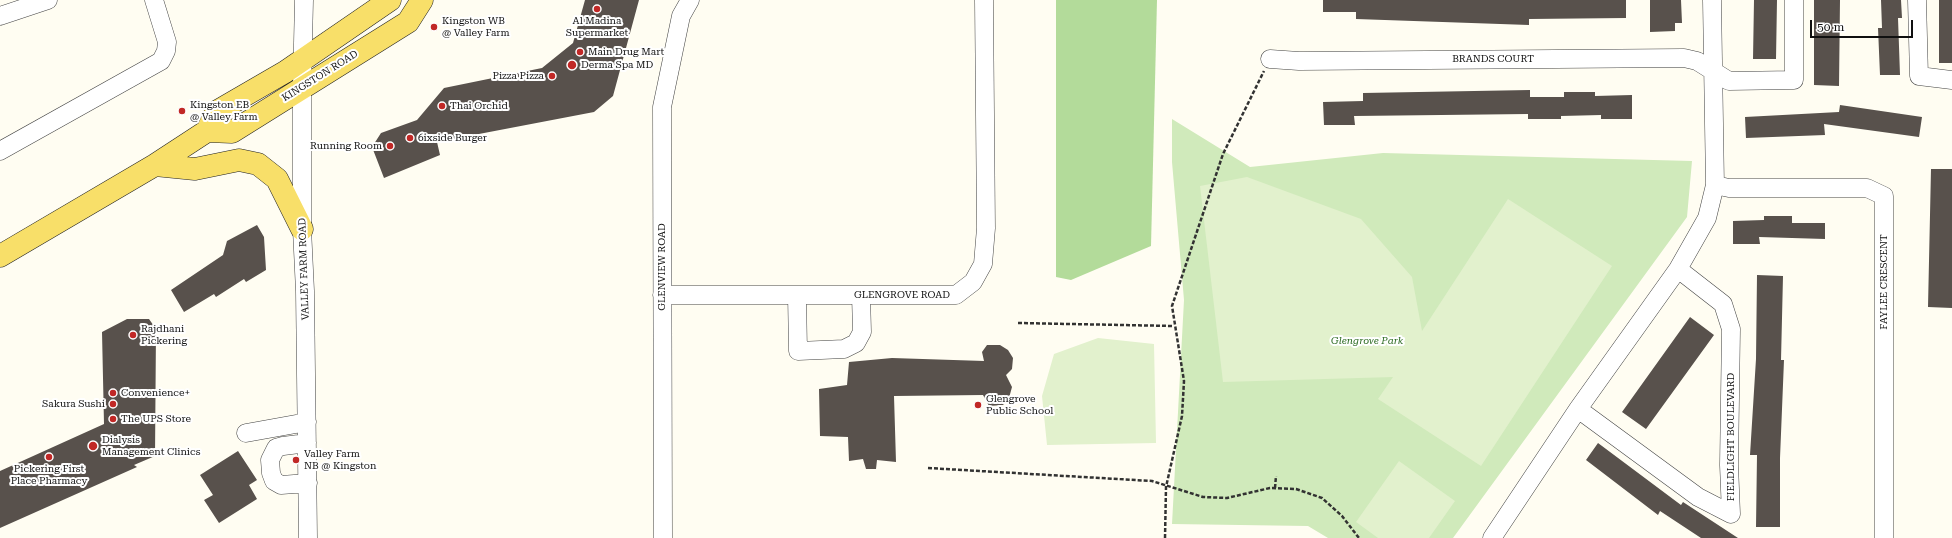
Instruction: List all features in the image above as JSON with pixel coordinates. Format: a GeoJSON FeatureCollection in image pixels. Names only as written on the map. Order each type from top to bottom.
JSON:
{"type":"FeatureCollection","features":[{"type":"Feature","properties":{"kind":"main road"},"geometry":{"type":"LineString","coordinates":[[0,256],[155,165],[207,132],[216,112],[303,61],[390,0]]}},
{"type":"Feature","properties":{"kind":"main road","name":"KINGSTON ROAD"},"geometry":{"type":"LineString","coordinates":[[207,132],[232,132],[408,22],[422,0]]}},
{"type":"Feature","properties":{"kind":"main road"},"geometry":{"type":"LineString","coordinates":[[155,165],[195,169],[239,160],[258,164],[277,179],[302,229]]}},
{"type":"Feature","properties":{"kind":"street"},"geometry":{"type":"LineString","coordinates":[[0,16],[48,0]]}},
{"type":"Feature","properties":{"kind":"street"},"geometry":{"type":"LineString","coordinates":[[0,151],[161,61],[166,50],[167,42],[154,0]]}},
{"type":"Feature","properties":{"kind":"street","name":"VALLEY FARM ROAD"},"geometry":{"type":"LineString","coordinates":[[304,0],[302,87],[302,229],[306,291],[308,538]]}},
{"type":"Feature","properties":{"kind":"street","name":"GLENVIEW ROAD"},"geometry":{"type":"LineString","coordinates":[[663,538],[662,107],[681,16],[690,0]]}},
{"type":"Feature","properties":{"kind":"street","name":"GLENGROVE ROAD"},"geometry":{"type":"LineString","coordinates":[[662,295],[956,295],[972,282],[983,264],[986,228],[984,0]]}},
{"type":"Feature","properties":{"kind":"street"},"geometry":{"type":"LineString","coordinates":[[1492,538],[1578,409],[1678,269],[1707,218],[1715,185],[1712,0]]}},
{"type":"Feature","properties":{"kind":"street"},"geometry":{"type":"LineString","coordinates":[[1713,72],[1729,81],[1794,80],[1794,0]]}},
{"type":"Feature","properties":{"kind":"street"},"geometry":{"type":"LineString","coordinates":[[1917,0],[1919,76],[1952,80]]}},
{"type":"Feature","properties":{"kind":"street","name":"BRANDS COURT"},"geometry":{"type":"LineString","coordinates":[[1270,59],[1300,61],[1684,58],[1697,61],[1713,72]]}},
{"type":"Feature","properties":{"kind":"street","name":"FAYLEE CRESCENT"},"geometry":{"type":"LineString","coordinates":[[1715,185],[1729,188],[1867,188],[1884,196],[1884,538]]}},
{"type":"Feature","properties":{"kind":"street","name":"FIELDLIGHT BOULEVARD"},"geometry":{"type":"LineString","coordinates":[[1578,409],[1698,497],[1731,514],[1729,465],[1731,329],[1722,304],[1678,269]]}},
{"type":"Feature","properties":{"kind":"street"},"geometry":{"type":"LineString","coordinates":[[797,295],[798,351],[844,349],[856,343],[862,332],[861,295]]}},
{"type":"Feature","properties":{"kind":"street"},"geometry":{"type":"LineString","coordinates":[[246,433],[307,422]]}},
{"type":"Feature","properties":{"kind":"street"},"geometry":{"type":"LineString","coordinates":[[307,443],[276,448],[270,460],[274,481],[281,485],[308,483]]}},
{"type":"Feature","properties":{"kind":"path"},"geometry":{"type":"LineString","coordinates":[[1165,538],[1166,487],[1182,416],[1184,381],[1172,306],[1223,154],[1270,59]]}},
{"type":"Feature","properties":{"kind":"path"},"geometry":{"type":"LineString","coordinates":[[1018,323],[1174,326]]}},
{"type":"Feature","properties":{"kind":"path"},"geometry":{"type":"LineString","coordinates":[[928,468],[1152,481],[1166,487],[1203,497],[1227,498],[1275,488],[1296,489],[1322,498],[1342,516],[1359,538]]}},
{"type":"Feature","properties":{"kind":"path"},"geometry":{"type":"LineString","coordinates":[[1275,488],[1276,476]]}},
{"type":"Feature","properties":{"kind":"green space"},"geometry":{"type":"Polygon","coordinates":[[[1056,0],[1157,0],[1151,246],[1071,280],[1056,277],[1056,0]]]}},
{"type":"Feature","properties":{"kind":"green space","name":"Glengrove Park"},"geometry":{"type":"Polygon","coordinates":[[[1172,119],[1250,167],[1383,153],[1692,161],[1687,217],[1453,538],[1328,538],[1308,526],[1172,524],[1184,300],[1172,162],[1172,119]]]}},
{"type":"Feature","properties":{"kind":"green space"},"geometry":{"type":"Polygon","coordinates":[[[1247,177],[1361,219],[1412,277],[1422,331],[1508,199],[1612,266],[1481,466],[1378,399],[1393,377],[1223,382],[1200,186],[1247,177]]]}},
{"type":"Feature","properties":{"kind":"green space"},"geometry":{"type":"Polygon","coordinates":[[[1098,338],[1154,344],[1156,443],[1047,445],[1042,396],[1054,354],[1098,338]]]}},
{"type":"Feature","properties":{"kind":"green space"},"geometry":{"type":"Polygon","coordinates":[[[1399,461],[1455,501],[1429,538],[1378,538],[1356,522],[1399,461]]]}},
{"type":"Feature","properties":{"kind":"building"},"geometry":{"type":"Polygon","coordinates":[[[585,0],[639,0],[613,96],[594,112],[437,142],[440,155],[384,178],[372,147],[381,133],[417,120],[444,88],[542,68],[573,43],[585,0]]]}},
{"type":"Feature","properties":{"kind":"building"},"geometry":{"type":"Polygon","coordinates":[[[1323,0],[1626,0],[1626,18],[1529,19],[1529,25],[1356,19],[1356,12],[1323,12],[1323,0]]]}},
{"type":"Feature","properties":{"kind":"building"},"geometry":{"type":"Polygon","coordinates":[[[1650,0],[1681,0],[1682,23],[1675,23],[1675,31],[1650,32],[1650,0]]]}},
{"type":"Feature","properties":{"kind":"building"},"geometry":{"type":"Polygon","coordinates":[[[1754,0],[1777,0],[1776,59],[1753,59],[1754,0]]]}},
{"type":"Feature","properties":{"kind":"building"},"geometry":{"type":"Polygon","coordinates":[[[1814,0],[1840,0],[1839,86],[1814,85],[1814,0]]]}},
{"type":"Feature","properties":{"kind":"building"},"geometry":{"type":"Polygon","coordinates":[[[1881,0],[1901,0],[1902,18],[1898,18],[1900,75],[1880,75],[1878,28],[1882,28],[1881,0]]]}},
{"type":"Feature","properties":{"kind":"building"},"geometry":{"type":"Polygon","coordinates":[[[1939,0],[1952,0],[1952,63],[1939,63],[1939,0]]]}},
{"type":"Feature","properties":{"kind":"building"},"geometry":{"type":"Polygon","coordinates":[[[1530,90],[1530,97],[1564,97],[1564,92],[1595,92],[1595,96],[1632,95],[1632,119],[1601,119],[1601,115],[1561,116],[1561,119],[1528,119],[1528,114],[1354,116],[1355,125],[1324,125],[1323,102],[1363,101],[1363,93],[1530,90]]]}},
{"type":"Feature","properties":{"kind":"building"},"geometry":{"type":"Polygon","coordinates":[[[1840,105],[1922,117],[1919,137],[1824,124],[1825,135],[1746,138],[1745,117],[1839,112],[1840,105]]]}},
{"type":"Feature","properties":{"kind":"building"},"geometry":{"type":"Polygon","coordinates":[[[1931,169],[1952,169],[1952,308],[1928,307],[1931,169]]]}},
{"type":"Feature","properties":{"kind":"building"},"geometry":{"type":"Polygon","coordinates":[[[1764,216],[1792,216],[1792,223],[1825,223],[1825,239],[1759,237],[1760,244],[1733,244],[1733,221],[1764,220],[1764,216]]]}},
{"type":"Feature","properties":{"kind":"building"},"geometry":{"type":"Polygon","coordinates":[[[257,225],[264,237],[266,270],[246,282],[244,279],[216,297],[214,294],[184,312],[171,290],[223,255],[227,241],[257,225]]]}},
{"type":"Feature","properties":{"kind":"building"},"geometry":{"type":"Polygon","coordinates":[[[1757,275],[1783,276],[1781,360],[1784,360],[1780,458],[1780,527],[1756,527],[1757,455],[1750,455],[1756,359],[1757,275]]]}},
{"type":"Feature","properties":{"kind":"building"},"geometry":{"type":"Polygon","coordinates":[[[1690,317],[1714,335],[1646,429],[1622,412],[1690,317]]]}},
{"type":"Feature","properties":{"kind":"building"},"geometry":{"type":"Polygon","coordinates":[[[127,319],[149,319],[156,329],[155,456],[134,465],[137,467],[0,528],[0,471],[104,424],[102,332],[127,319]]]}},
{"type":"Feature","properties":{"kind":"building"},"geometry":{"type":"Polygon","coordinates":[[[987,345],[1000,345],[1008,350],[1013,358],[1012,369],[1006,375],[1012,387],[1009,398],[1003,405],[989,406],[983,395],[894,396],[896,462],[877,460],[876,469],[866,469],[863,459],[849,461],[848,437],[820,436],[819,389],[847,385],[849,362],[892,358],[984,361],[982,352],[987,345]]]}},
{"type":"Feature","properties":{"kind":"building"},"geometry":{"type":"Polygon","coordinates":[[[1598,443],[1681,505],[1683,502],[1738,538],[1701,538],[1660,511],[1658,515],[1586,460],[1598,443]]]}},
{"type":"Feature","properties":{"kind":"building"},"geometry":{"type":"Polygon","coordinates":[[[238,451],[257,480],[249,485],[257,499],[219,523],[204,500],[213,495],[200,475],[238,451]]]}},
{"type":"Feature","properties":{"kind":"place","name":"Al Madina Supermarket"},"geometry":{"type":"Point","coordinates":[597,9]}},
{"type":"Feature","properties":{"kind":"place","name":"Kingston WB @ Valley Farm"},"geometry":{"type":"Point","coordinates":[434,27]}},
{"type":"Feature","properties":{"kind":"place","name":"Main Drug Mart"},"geometry":{"type":"Point","coordinates":[580,52]}},
{"type":"Feature","properties":{"kind":"place","name":"Derma Spa MD"},"geometry":{"type":"Point","coordinates":[572,65]}},
{"type":"Feature","properties":{"kind":"place","name":"Pizza Pizza"},"geometry":{"type":"Point","coordinates":[552,76]}},
{"type":"Feature","properties":{"kind":"place","name":"Thai Orchid"},"geometry":{"type":"Point","coordinates":[442,106]}},
{"type":"Feature","properties":{"kind":"place","name":"Kingston EB @ Valley Farm"},"geometry":{"type":"Point","coordinates":[182,111]}},
{"type":"Feature","properties":{"kind":"place","name":"6ixside Burger"},"geometry":{"type":"Point","coordinates":[410,138]}},
{"type":"Feature","properties":{"kind":"place","name":"Running Room"},"geometry":{"type":"Point","coordinates":[390,146]}},
{"type":"Feature","properties":{"kind":"place","name":"Rajdhani Pickering"},"geometry":{"type":"Point","coordinates":[133,335]}},
{"type":"Feature","properties":{"kind":"place","name":"Convenience+"},"geometry":{"type":"Point","coordinates":[113,393]}},
{"type":"Feature","properties":{"kind":"place","name":"Sakura Sushi"},"geometry":{"type":"Point","coordinates":[113,404]}},
{"type":"Feature","properties":{"kind":"place","name":"Glengrove Public School"},"geometry":{"type":"Point","coordinates":[978,405]}},
{"type":"Feature","properties":{"kind":"place","name":"The UPS Store"},"geometry":{"type":"Point","coordinates":[113,419]}},
{"type":"Feature","properties":{"kind":"place","name":"Dialysis Management Clinics"},"geometry":{"type":"Point","coordinates":[93,446]}},
{"type":"Feature","properties":{"kind":"place","name":"Pickering First Place Pharmacy"},"geometry":{"type":"Point","coordinates":[49,457]}},
{"type":"Feature","properties":{"kind":"place","name":"Valley Farm NB @ Kingston"},"geometry":{"type":"Point","coordinates":[296,460]}}]}
